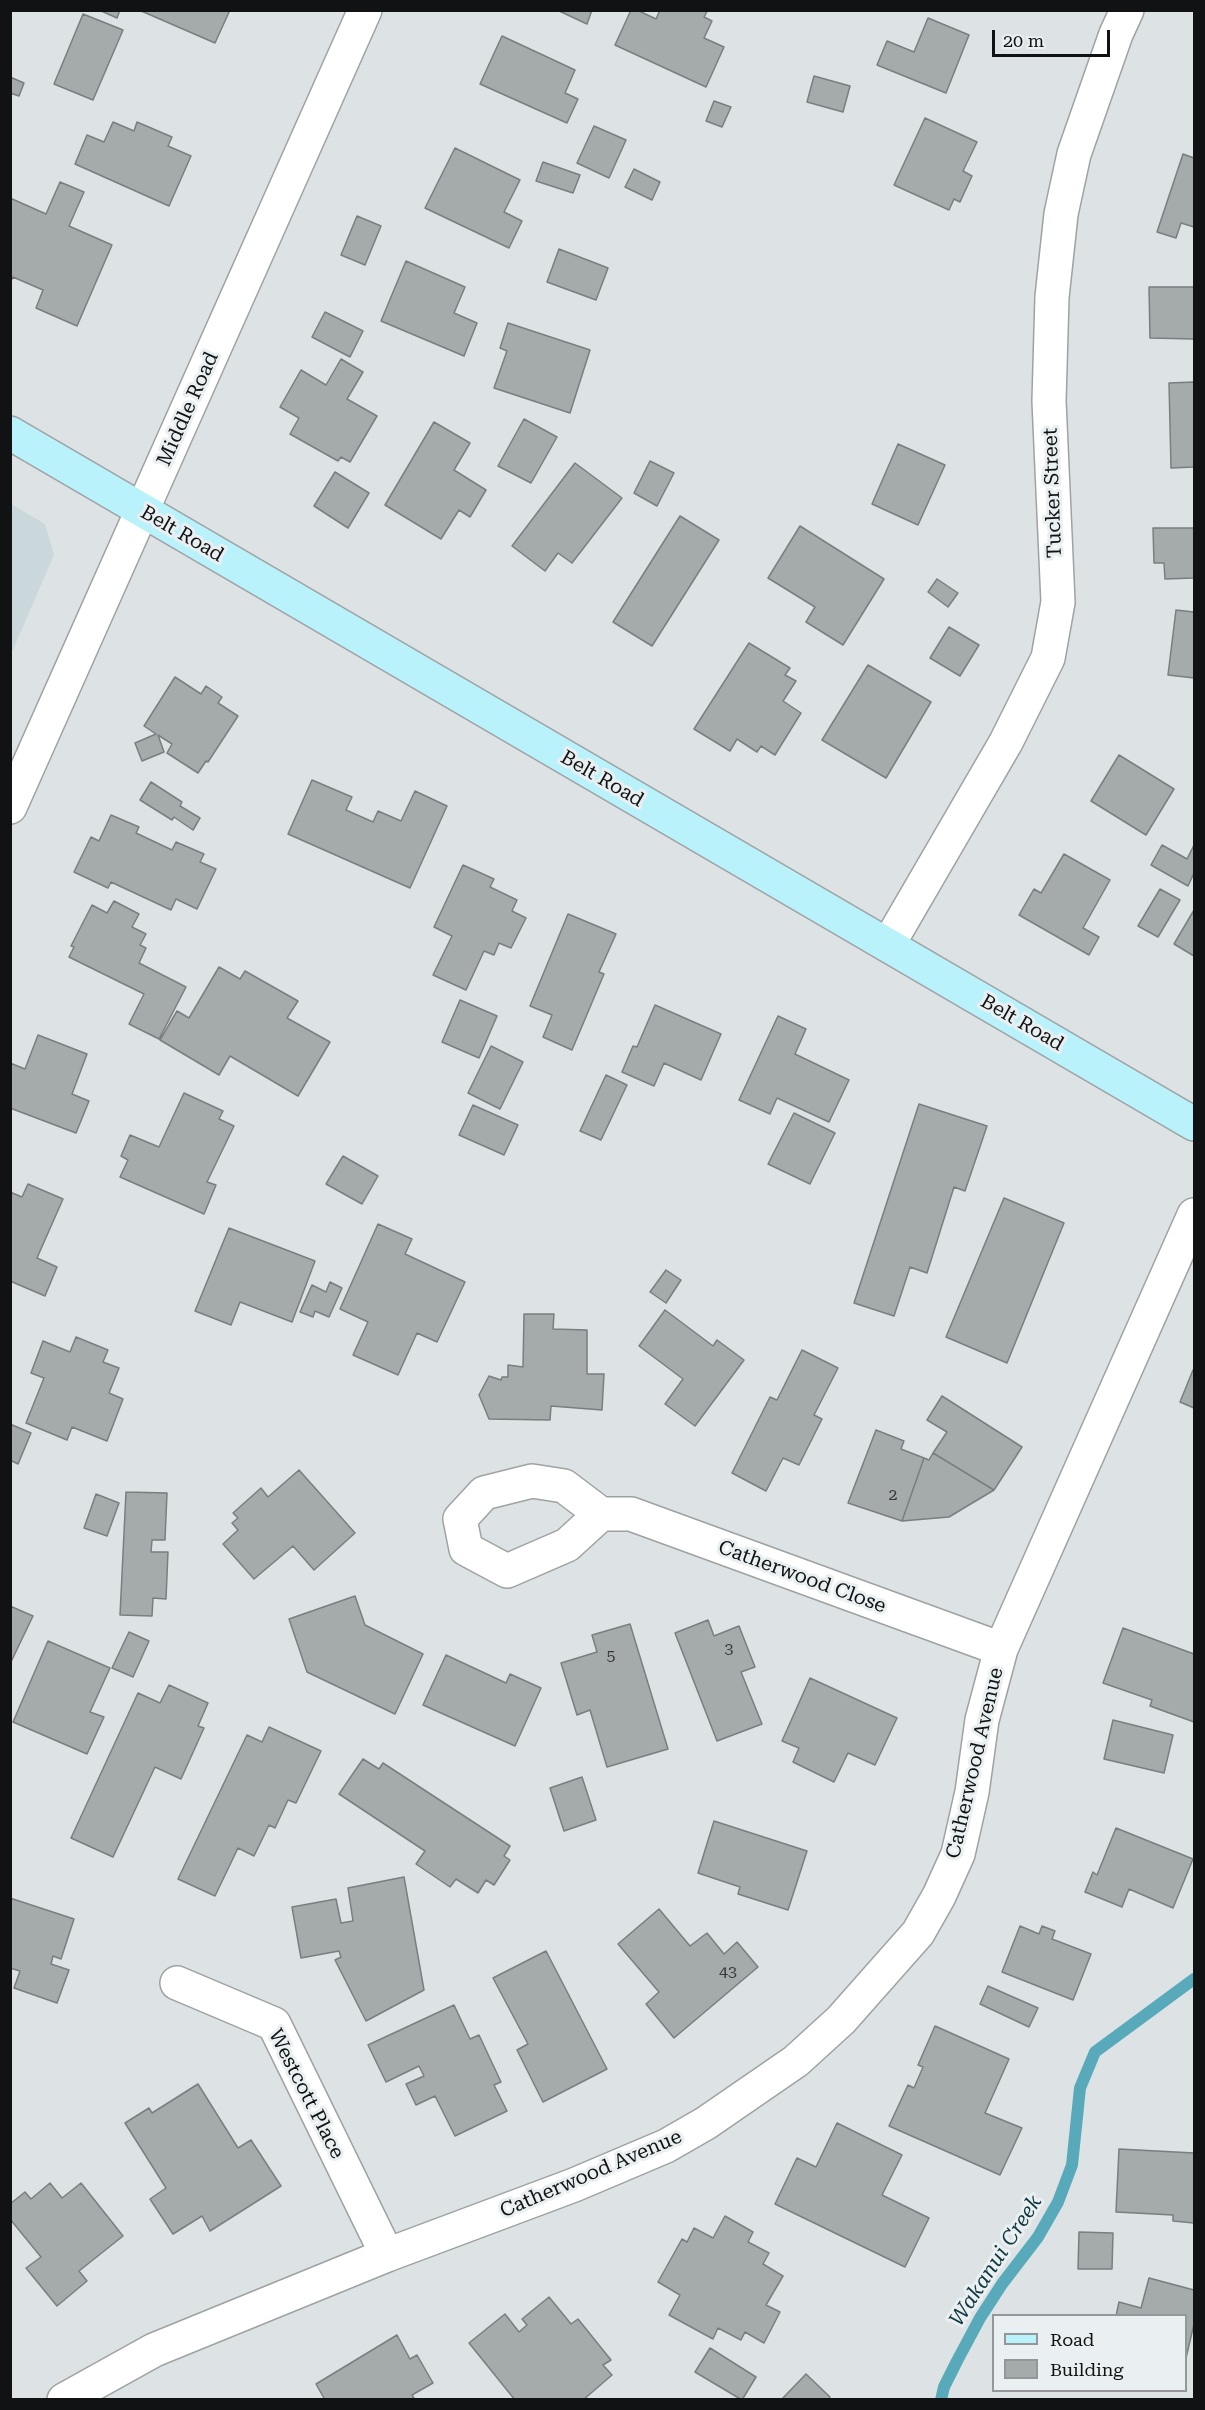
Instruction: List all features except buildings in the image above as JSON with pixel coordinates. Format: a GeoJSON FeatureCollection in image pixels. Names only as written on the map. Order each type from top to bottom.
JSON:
{"type":"FeatureCollection","features":[{"type":"Feature","properties":{"kind":"street","name":"Middle Road"},"geometry":{"type":"LineString","coordinates":[[10,807],[365,10]]}},
{"type":"Feature","properties":{"kind":"street","name":"Tucker Street"},"geometry":{"type":"LineString","coordinates":[[888,945],[1006,742],[1048,658],[1058,602],[1049,401],[1052,297],[1060,226],[1074,154],[1116,34],[1127,10]]}},
{"type":"Feature","properties":{"kind":"street","name":"Belt Road"},"geometry":{"type":"LineString","coordinates":[[10,433],[1194,1124]]}},
{"type":"Feature","properties":{"kind":"street","name":"Catherwood Avenue"},"geometry":{"type":"LineString","coordinates":[[64,2400],[154,2350],[387,2255],[574,2185],[666,2146],[706,2123],[796,2061],[841,2020],[918,1933],[939,1896],[958,1854],[972,1792],[982,1720],[1001,1650],[1194,1215]]}},
{"type":"Feature","properties":{"kind":"street","name":"Catherwood Close"},"geometry":{"type":"LineString","coordinates":[[601,1515],[630,1514],[1001,1650]]}},
{"type":"Feature","properties":{"kind":"street","name":"Westcott Place"},"geometry":{"type":"LineString","coordinates":[[177,1983],[274,2024],[387,2255]]}},
{"type":"Feature","properties":{"kind":"shaded area"},"geometry":{"type":"Polygon","coordinates":[[[11,504],[45,524],[54,555],[11,654],[11,504]]]}},
{"type":"Feature","properties":{"kind":"waterway","name":"Wakanui Creek"},"geometry":{"type":"LineString","coordinates":[[941,2400],[944,2387],[980,2318],[1002,2284],[1038,2237],[1058,2202],[1072,2165],[1080,2088],[1095,2052],[1194,1979]]}}]}
